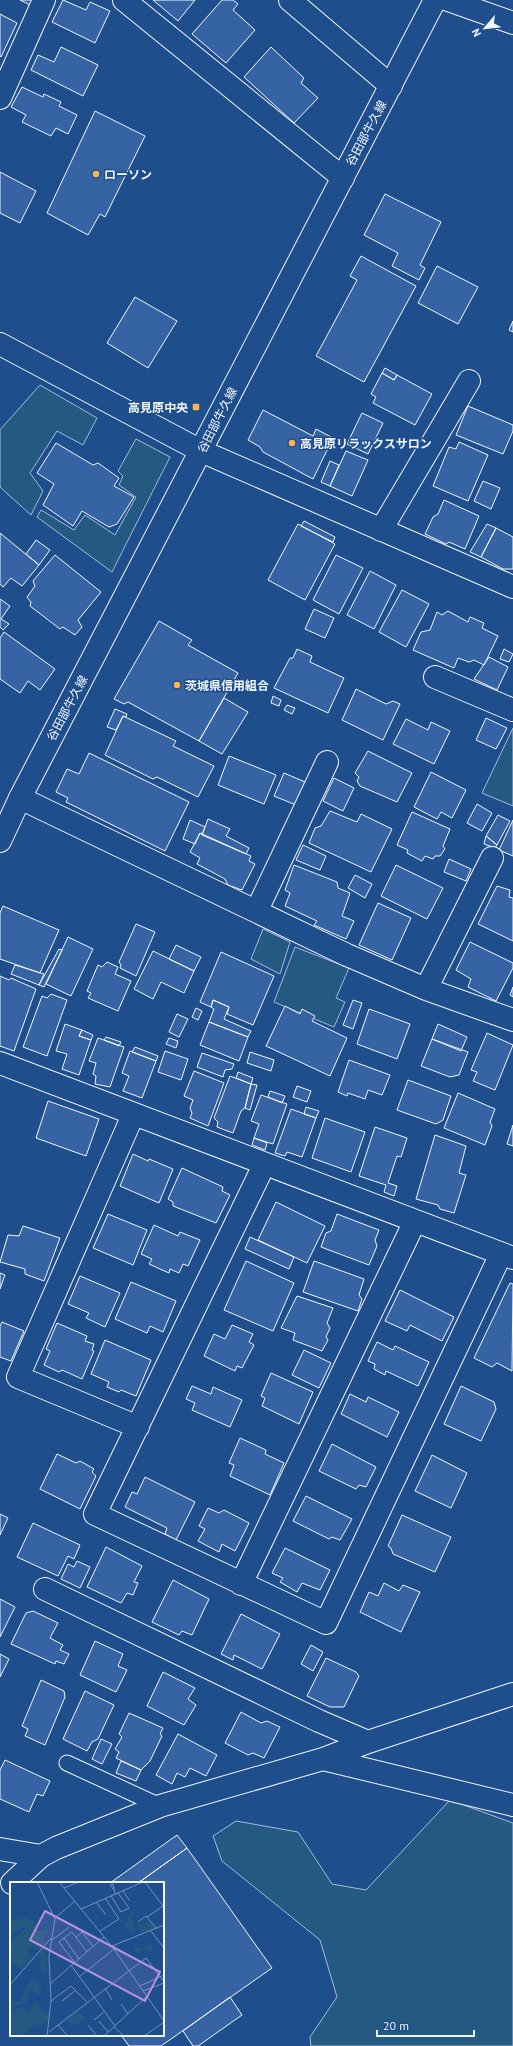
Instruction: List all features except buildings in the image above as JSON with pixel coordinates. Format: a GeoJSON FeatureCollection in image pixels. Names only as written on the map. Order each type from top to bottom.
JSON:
{"type":"FeatureCollection","features":[{"type":"Feature","properties":{"kind":"street"},"geometry":{"type":"LineString","coordinates":[[0,98],[44,0]]}},
{"type":"Feature","properties":{"kind":"street"},"geometry":{"type":"LineString","coordinates":[[124,0],[343,178]]}},
{"type":"Feature","properties":{"kind":"street"},"geometry":{"type":"LineString","coordinates":[[290,0],[391,86]]}},
{"type":"Feature","properties":{"kind":"street","name":"谷田部牛久線"},"geometry":{"type":"LineString","coordinates":[[0,841],[20,798],[202,451],[435,0]]}},
{"type":"Feature","properties":{"kind":"street"},"geometry":{"type":"LineString","coordinates":[[448,0],[513,23]]}},
{"type":"Feature","properties":{"kind":"street"},"geometry":{"type":"LineString","coordinates":[[0,344],[202,451],[513,588]]}},
{"type":"Feature","properties":{"kind":"street"},"geometry":{"type":"LineString","coordinates":[[381,530],[469,381]]}},
{"type":"Feature","properties":{"kind":"street"},"geometry":{"type":"LineString","coordinates":[[435,677],[511,704]]}},
{"type":"Feature","properties":{"kind":"street"},"geometry":{"type":"LineString","coordinates":[[257,910],[327,762]]}},
{"type":"Feature","properties":{"kind":"street"},"geometry":{"type":"LineString","coordinates":[[20,798],[257,910],[347,955],[426,989],[513,1020]]}},
{"type":"Feature","properties":{"kind":"street"},"geometry":{"type":"LineString","coordinates":[[426,989],[492,858]]}},
{"type":"Feature","properties":{"kind":"street"},"geometry":{"type":"LineString","coordinates":[[0,1063],[264,1165],[507,1256],[326,1623],[95,1514],[264,1165]]}},
{"type":"Feature","properties":{"kind":"street"},"geometry":{"type":"LineString","coordinates":[[133,1115],[18,1377],[138,1427]]}},
{"type":"Feature","properties":{"kind":"street"},"geometry":{"type":"LineString","coordinates":[[241,1584],[415,1222]]}},
{"type":"Feature","properties":{"kind":"street"},"geometry":{"type":"LineString","coordinates":[[45,1589],[319,1721],[368,1742]]}},
{"type":"Feature","properties":{"kind":"street"},"geometry":{"type":"LineString","coordinates":[[14,1882],[41,1856],[56,1848],[160,1806],[323,1759],[368,1742],[513,1694]]}},
{"type":"Feature","properties":{"kind":"street"},"geometry":{"type":"LineString","coordinates":[[323,1759],[513,1805]]}},
{"type":"Feature","properties":{"kind":"street"},"geometry":{"type":"LineString","coordinates":[[0,1849],[41,1856]]}},
{"type":"Feature","properties":{"kind":"street"},"geometry":{"type":"LineString","coordinates":[[0,1894],[10,1886]]}},
{"type":"Feature","properties":{"kind":"lane"},"geometry":{"type":"LineString","coordinates":[[67,1764],[160,1806]]}},
{"type":"Feature","properties":{"kind":"shaded area"},"geometry":{"type":"Polygon","coordinates":[[[40,385],[97,418],[83,445],[57,431],[30,473],[43,491],[31,515],[0,487],[0,430],[40,385]]]}},
{"type":"Feature","properties":{"kind":"shaded area"},"geometry":{"type":"Polygon","coordinates":[[[136,439],[170,457],[112,572],[37,517],[41,510],[74,530],[85,515],[115,535],[136,497],[119,485],[123,476],[118,471],[136,439]]]}},
{"type":"Feature","properties":{"kind":"shaded area"},"geometry":{"type":"Polygon","coordinates":[[[513,728],[513,806],[482,793],[513,728]]]}},
{"type":"Feature","properties":{"kind":"shaded area"},"geometry":{"type":"Polygon","coordinates":[[[263,929],[290,942],[280,974],[251,959],[263,929]]]}},
{"type":"Feature","properties":{"kind":"shaded area"},"geometry":{"type":"Polygon","coordinates":[[[295,947],[349,968],[336,998],[345,1002],[334,1027],[274,1002],[295,947]]]}},
{"type":"Feature","properties":{"kind":"shaded area"},"geometry":{"type":"Polygon","coordinates":[[[450,1800],[513,1823],[513,2046],[311,2046],[310,2037],[337,1997],[320,1940],[222,1861],[213,1836],[236,1821],[298,1832],[332,1884],[366,1890],[450,1800]]]}},
{"type":"Feature","properties":{"kind":"place","name":"ローソン"},"geometry":{"type":"Point","coordinates":[96,174]}},
{"type":"Feature","properties":{"kind":"place","name":"高見原中央"},"geometry":{"type":"Point","coordinates":[196,407]}},
{"type":"Feature","properties":{"kind":"place","name":"高見原リラックスサロン"},"geometry":{"type":"Point","coordinates":[292,443]}},
{"type":"Feature","properties":{"kind":"place","name":"茨城県信用組合"},"geometry":{"type":"Point","coordinates":[177,685]}}]}
